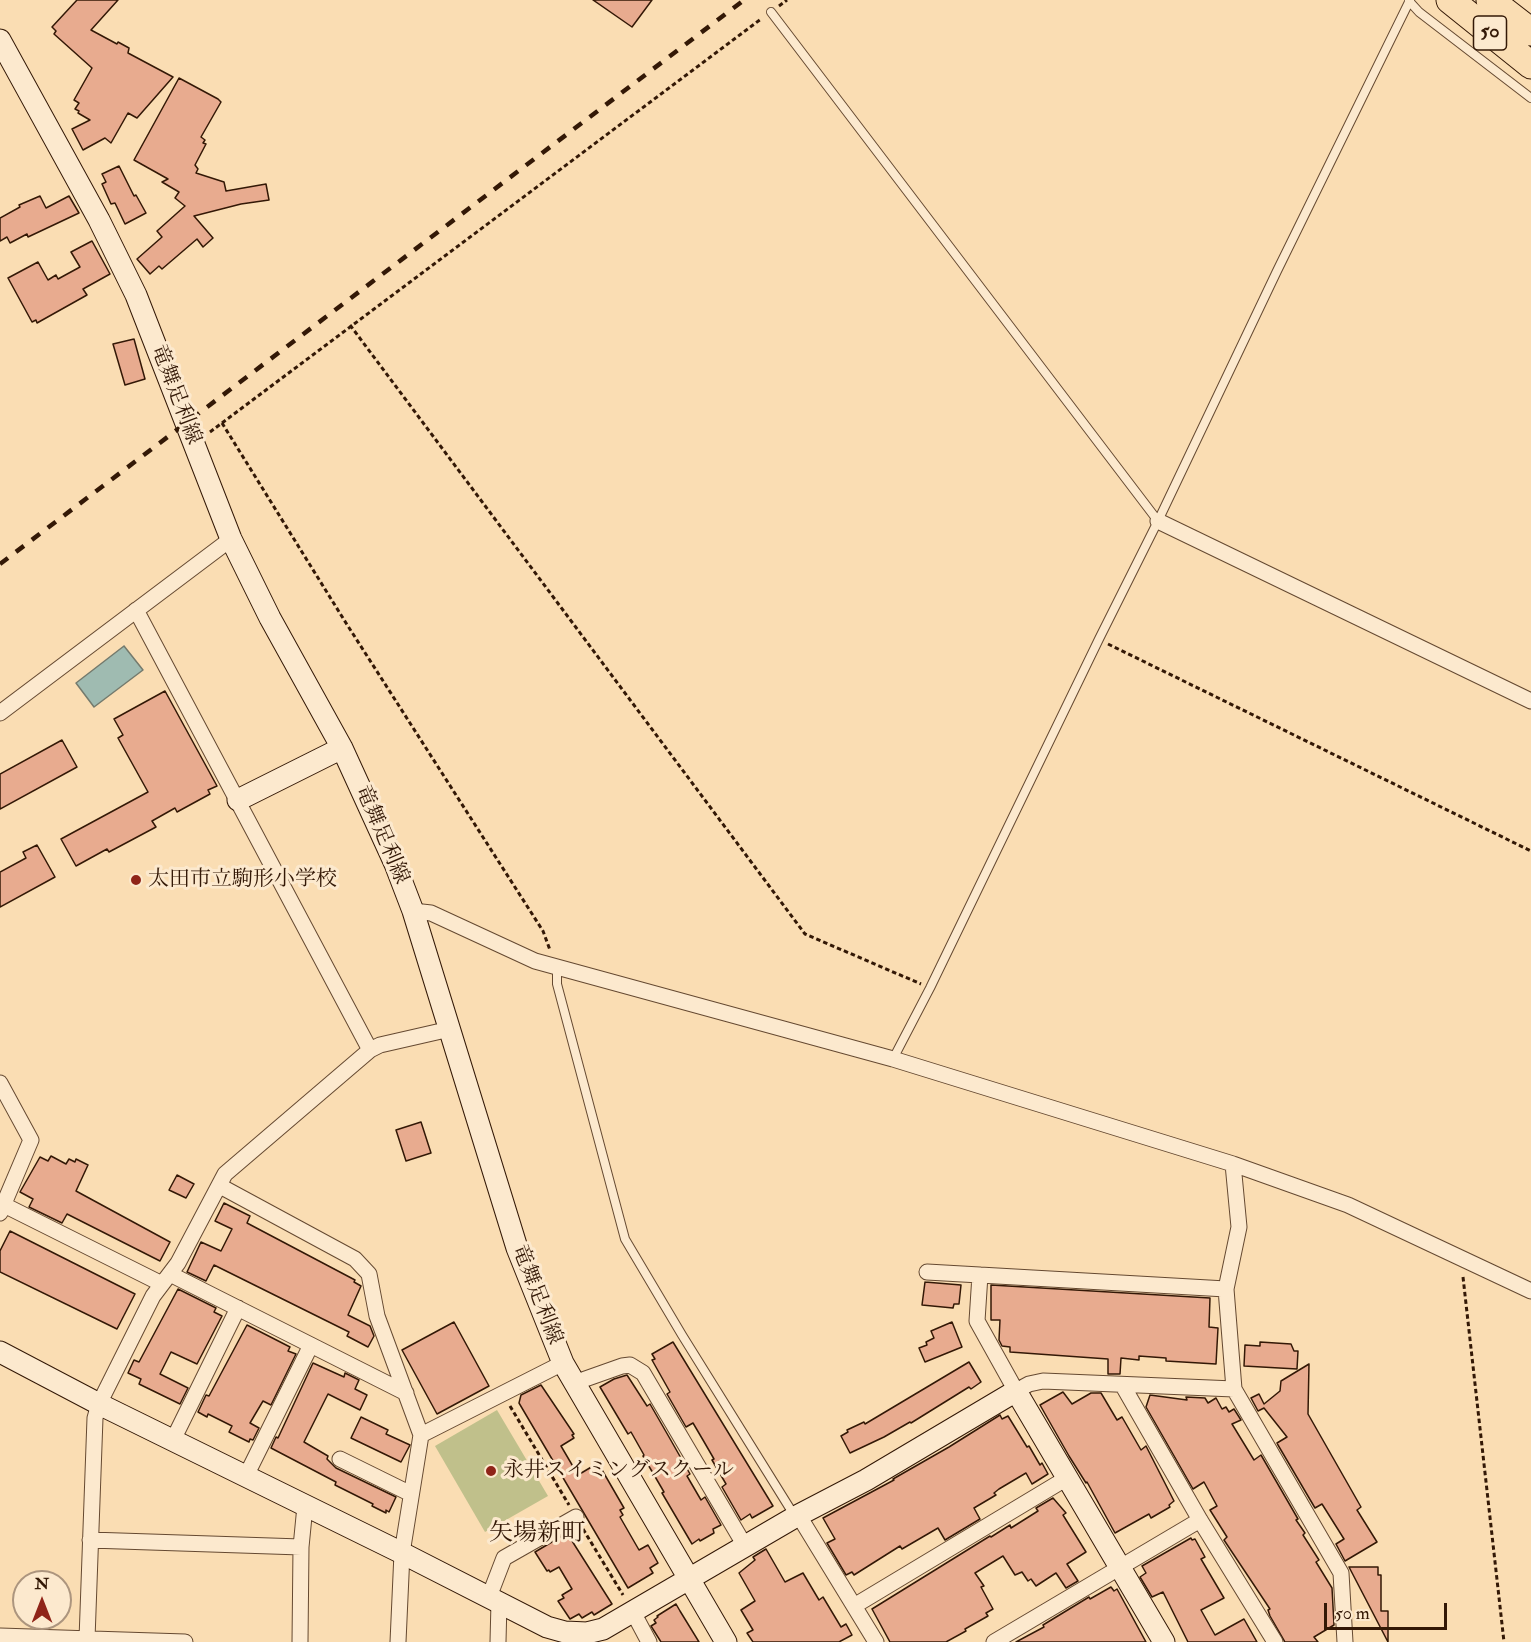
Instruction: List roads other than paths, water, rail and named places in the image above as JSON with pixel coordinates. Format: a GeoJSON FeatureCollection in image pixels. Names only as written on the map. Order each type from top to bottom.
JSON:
{"type":"FeatureCollection","features":[{"type":"Feature","properties":{"kind":"highway","name":"50"},"geometry":{"type":"LineString","coordinates":[[1449,0],[1531,65]]}},
{"type":"Feature","properties":{"kind":"highway","name":"50"},"geometry":{"type":"LineString","coordinates":[[1490,0],[1531,32]]}},
{"type":"Feature","properties":{"kind":"main road","name":"竜舞足利線"},"geometry":{"type":"LineString","coordinates":[[0,40],[99,220],[133,290],[231,539],[270,618],[342,748],[395,864],[413,912],[517,1248],[562,1363],[726,1642]]}},
{"type":"Feature","properties":{"kind":"main road"},"geometry":{"type":"LineString","coordinates":[[238,800],[342,748]]}},
{"type":"Feature","properties":{"kind":"main road"},"geometry":{"type":"LineString","coordinates":[[0,1352],[99,1404],[547,1627],[565,1632],[587,1633],[603,1629],[797,1516],[866,1480],[1016,1391],[1164,1642]]}},
{"type":"Feature","properties":{"kind":"street"},"geometry":{"type":"LineString","coordinates":[[1158,521],[1531,701]]}},
{"type":"Feature","properties":{"kind":"street"},"geometry":{"type":"LineString","coordinates":[[0,713],[231,539]]}},
{"type":"Feature","properties":{"kind":"street"},"geometry":{"type":"LineString","coordinates":[[135,610],[370,1050]]}},
{"type":"Feature","properties":{"kind":"street"},"geometry":{"type":"LineString","coordinates":[[413,912],[431,913],[535,961],[893,1059],[1233,1164],[1348,1204],[1531,1292]]}},
{"type":"Feature","properties":{"kind":"street"},"geometry":{"type":"LineString","coordinates":[[87,1639],[95,1418],[99,1404],[153,1296],[178,1263],[225,1174],[370,1050],[380,1045],[450,1029]]}},
{"type":"Feature","properties":{"kind":"street"},"geometry":{"type":"LineString","coordinates":[[0,1083],[31,1140],[2,1209],[238,1308],[406,1393]]}},
{"type":"Feature","properties":{"kind":"street"},"geometry":{"type":"LineString","coordinates":[[1233,1164],[1239,1227],[1226,1289],[1234,1389],[1341,1573],[1345,1642]]}},
{"type":"Feature","properties":{"kind":"street"},"geometry":{"type":"LineString","coordinates":[[220,1186],[355,1259],[369,1274],[377,1316],[421,1435],[402,1553],[398,1642]]}},
{"type":"Feature","properties":{"kind":"street"},"geometry":{"type":"LineString","coordinates":[[927,1272],[1226,1289]]}},
{"type":"Feature","properties":{"kind":"street"},"geometry":{"type":"LineString","coordinates":[[980,1275],[977,1321],[1016,1391],[1029,1384],[1042,1381],[1234,1389]]}},
{"type":"Feature","properties":{"kind":"street"},"geometry":{"type":"LineString","coordinates":[[173,1440],[238,1308]]}},
{"type":"Feature","properties":{"kind":"street"},"geometry":{"type":"LineString","coordinates":[[246,1476],[311,1345]]}},
{"type":"Feature","properties":{"kind":"street"},"geometry":{"type":"LineString","coordinates":[[421,1435],[562,1363]]}},
{"type":"Feature","properties":{"kind":"street"},"geometry":{"type":"LineString","coordinates":[[574,1383],[622,1366],[630,1365],[643,1373],[746,1546]]}},
{"type":"Feature","properties":{"kind":"street"},"geometry":{"type":"LineString","coordinates":[[1123,1386],[1200,1520],[1275,1642]]}},
{"type":"Feature","properties":{"kind":"street"},"geometry":{"type":"LineString","coordinates":[[340,1459],[411,1494]]}},
{"type":"Feature","properties":{"kind":"street"},"geometry":{"type":"LineString","coordinates":[[855,1606],[1067,1478]]}},
{"type":"Feature","properties":{"kind":"street"},"geometry":{"type":"LineString","coordinates":[[300,1642],[301,1547],[305,1506]]}},
{"type":"Feature","properties":{"kind":"street"},"geometry":{"type":"LineString","coordinates":[[797,1516],[876,1642]]}},
{"type":"Feature","properties":{"kind":"street"},"geometry":{"type":"LineString","coordinates":[[498,1642],[494,1599],[504,1558],[576,1517]]}},
{"type":"Feature","properties":{"kind":"street"},"geometry":{"type":"LineString","coordinates":[[994,1642],[1200,1520]]}},
{"type":"Feature","properties":{"kind":"street"},"geometry":{"type":"LineString","coordinates":[[90,1540],[301,1547]]}},
{"type":"Feature","properties":{"kind":"street"},"geometry":{"type":"LineString","coordinates":[[633,1612],[650,1642]]}},
{"type":"Feature","properties":{"kind":"street"},"geometry":{"type":"LineString","coordinates":[[0,1636],[185,1642]]}},
{"type":"Feature","properties":{"kind":"lane"},"geometry":{"type":"LineString","coordinates":[[893,1059],[930,988],[1158,521],[1409,1],[1419,12],[1531,98]]}},
{"type":"Feature","properties":{"kind":"lane"},"geometry":{"type":"LineString","coordinates":[[771,12],[1158,521]]}},
{"type":"Feature","properties":{"kind":"lane"},"geometry":{"type":"LineString","coordinates":[[556,966],[557,984],[625,1239],[671,1317],[797,1516]]}},
{"type":"Feature","properties":{"kind":"water"},"geometry":{"type":"Polygon","coordinates":[[[124,646],[143,670],[94,707],[76,683],[124,646]]]}},
{"type":"Feature","properties":{"kind":"railway"},"geometry":{"type":"LineString","coordinates":[[0,564],[744,0]]}},
{"type":"Feature","properties":{"kind":"place","name":"太田市立駒形小学校"},"geometry":{"type":"Point","coordinates":[136,880]}},
{"type":"Feature","properties":{"kind":"place","name":"永井スイミングスクール"},"geometry":{"type":"Point","coordinates":[491,1471]}},
{"type":"Feature","properties":{"kind":"district","name":"矢場新町"},"geometry":{"type":"Point","coordinates":[537,1535]}}]}
